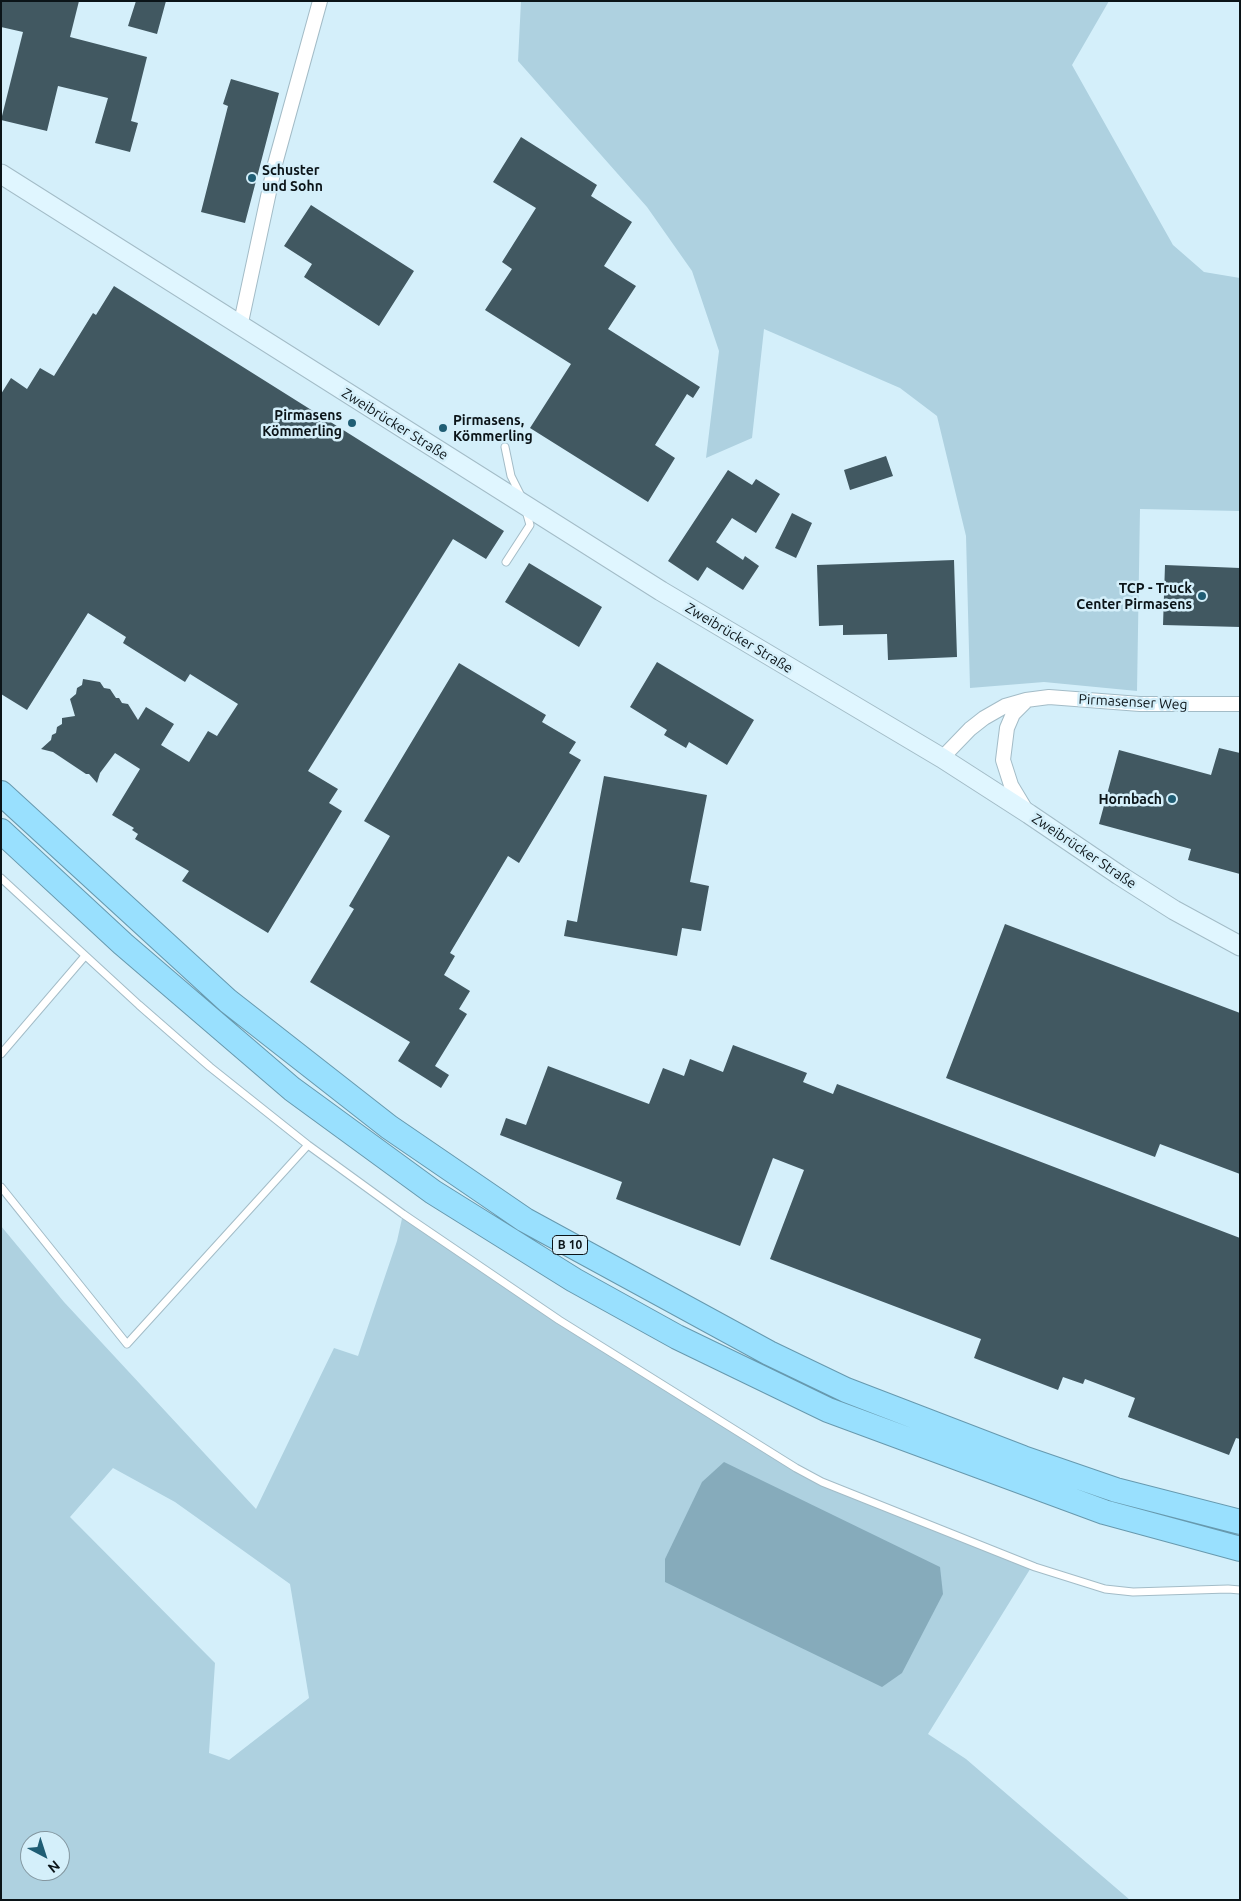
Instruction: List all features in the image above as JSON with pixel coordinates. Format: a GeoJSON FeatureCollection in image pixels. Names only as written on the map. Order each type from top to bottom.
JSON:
{"type":"FeatureCollection","features":[{"type":"Feature","properties":{"kind":"highway","name":"B 10"},"geometry":{"type":"LineString","coordinates":[[1,793],[228,1001],[389,1127],[525,1220],[769,1354],[846,1390],[1023,1458],[1116,1490],[1240,1522]]}},
{"type":"Feature","properties":{"kind":"highway","name":"B 10"},"geometry":{"type":"LineString","coordinates":[[1,831],[123,944],[292,1089],[434,1192],[574,1280],[677,1337],[828,1410],[1104,1512],[1240,1549]]}},
{"type":"Feature","properties":{"kind":"street"},"geometry":{"type":"LineString","coordinates":[[240,327],[275,164],[320,1]]}},
{"type":"Feature","properties":{"kind":"street","name":"Zweibrücker Straße"},"geometry":{"type":"LineString","coordinates":[[1,174],[240,327],[660,590],[942,758],[1029,814],[1118,875],[1174,910],[1240,946]]}},
{"type":"Feature","properties":{"kind":"street","name":"Pirmasenser Weg"},"geometry":{"type":"LineString","coordinates":[[942,758],[970,729],[984,718],[1005,706],[1026,700],[1048,697],[1150,704],[1240,704]]}},
{"type":"Feature","properties":{"kind":"street"},"geometry":{"type":"LineString","coordinates":[[1026,700],[1013,714],[1007,728],[1003,760],[1018,800],[1029,814]]}},
{"type":"Feature","properties":{"kind":"lane"},"geometry":{"type":"LineString","coordinates":[[505,447],[511,476],[524,505],[530,525],[506,562]]}},
{"type":"Feature","properties":{"kind":"lane"},"geometry":{"type":"LineString","coordinates":[[1,878],[210,1068],[308,1145],[403,1214],[559,1320],[796,1468],[822,1482],[1035,1568],[1105,1589],[1133,1592],[1240,1590]]}},
{"type":"Feature","properties":{"kind":"lane"},"geometry":{"type":"LineString","coordinates":[[1,1054],[85,956]]}},
{"type":"Feature","properties":{"kind":"lane"},"geometry":{"type":"LineString","coordinates":[[1,1187],[128,1344],[308,1145]]}},
{"type":"Feature","properties":{"kind":"shaded area"},"geometry":{"type":"Polygon","coordinates":[[[521,1],[1109,1],[1072,65],[1173,245],[1204,272],[1240,278],[1240,511],[1140,509],[1137,691],[1044,682],[970,688],[966,536],[937,416],[900,388],[764,329],[752,438],[706,458],[719,351],[692,271],[647,207],[518,61],[521,1]]]}},
{"type":"Feature","properties":{"kind":"shaded area"},"geometry":{"type":"Polygon","coordinates":[[[403,1214],[559,1320],[796,1468],[1032,1566],[928,1734],[966,1759],[1130,1900],[1,1900],[1,1226],[64,1302],[256,1509],[334,1348],[358,1356],[397,1241],[403,1214]],[[113,1468],[70,1517],[215,1663],[209,1753],[229,1760],[309,1698],[290,1584],[175,1502],[113,1468]]]}},
{"type":"Feature","properties":{"kind":"shaded area"},"geometry":{"type":"Polygon","coordinates":[[[724,1462],[940,1567],[943,1594],[902,1673],[882,1687],[665,1582],[665,1559],[702,1482],[724,1462]]]}},
{"type":"Feature","properties":{"kind":"building"},"geometry":{"type":"Polygon","coordinates":[[[1,1],[79,1],[70,37],[147,57],[131,121],[138,123],[130,152],[95,143],[108,98],[58,86],[47,131],[1,120],[23,32],[1,27],[1,1]]]}},
{"type":"Feature","properties":{"kind":"building"},"geometry":{"type":"Polygon","coordinates":[[[136,1],[166,1],[157,34],[128,26],[136,1]]]}},
{"type":"Feature","properties":{"kind":"building"},"geometry":{"type":"Polygon","coordinates":[[[231,79],[279,93],[245,223],[201,212],[228,106],[223,104],[231,79]]]}},
{"type":"Feature","properties":{"kind":"building"},"geometry":{"type":"Polygon","coordinates":[[[521,137],[597,185],[591,196],[632,222],[604,266],[636,286],[608,329],[700,387],[693,398],[687,394],[655,445],[675,458],[648,502],[530,428],[571,364],[485,310],[512,269],[502,262],[536,208],[493,182],[521,137]]]}},
{"type":"Feature","properties":{"kind":"building"},"geometry":{"type":"Polygon","coordinates":[[[311,205],[414,271],[379,326],[304,277],[312,264],[284,246],[311,205]]]}},
{"type":"Feature","properties":{"kind":"building"},"geometry":{"type":"Polygon","coordinates":[[[114,286],[504,531],[486,559],[453,539],[308,771],[338,789],[329,803],[342,811],[268,933],[182,881],[189,871],[135,839],[138,834],[132,830],[134,828],[112,815],[140,769],[115,753],[100,773],[97,783],[89,774],[86,774],[53,752],[41,749],[51,740],[52,735],[56,733],[57,727],[62,724],[62,718],[75,716],[70,699],[76,694],[77,688],[82,685],[83,679],[100,682],[104,688],[110,689],[122,703],[128,704],[138,720],[146,707],[174,724],[161,745],[189,762],[208,731],[217,736],[238,704],[190,674],[185,682],[123,643],[126,637],[88,613],[27,710],[1,694],[1,394],[11,378],[27,389],[40,368],[54,376],[93,313],[96,315],[114,286]]]}},
{"type":"Feature","properties":{"kind":"building"},"geometry":{"type":"Polygon","coordinates":[[[886,456],[893,476],[850,490],[844,470],[886,456]]]}},
{"type":"Feature","properties":{"kind":"building"},"geometry":{"type":"Polygon","coordinates":[[[728,470],[752,485],[756,479],[780,494],[756,533],[732,518],[716,542],[743,560],[745,556],[759,566],[743,590],[707,567],[698,581],[668,561],[728,470]]]}},
{"type":"Feature","properties":{"kind":"building"},"geometry":{"type":"Polygon","coordinates":[[[792,513],[812,523],[796,558],[775,548],[792,513]]]}},
{"type":"Feature","properties":{"kind":"building"},"geometry":{"type":"Polygon","coordinates":[[[954,560],[957,657],[888,660],[887,634],[843,635],[843,625],[819,626],[817,565],[954,560]]]}},
{"type":"Feature","properties":{"kind":"building"},"geometry":{"type":"Polygon","coordinates":[[[529,563],[602,607],[579,647],[505,602],[529,563]]]}},
{"type":"Feature","properties":{"kind":"building","name":"TCP - Truck Center Pirmasens"},"geometry":{"type":"Polygon","coordinates":[[[1165,565],[1240,568],[1240,627],[1163,625],[1165,565]]]}},
{"type":"Feature","properties":{"kind":"building"},"geometry":{"type":"Polygon","coordinates":[[[657,662],[754,720],[727,765],[689,742],[686,748],[664,735],[667,730],[630,707],[657,662]]]}},
{"type":"Feature","properties":{"kind":"building"},"geometry":{"type":"Polygon","coordinates":[[[459,663],[546,715],[542,722],[576,742],[569,753],[581,760],[519,863],[508,856],[450,953],[455,956],[444,975],[470,991],[459,1009],[467,1014],[435,1066],[449,1075],[441,1088],[398,1061],[410,1042],[310,982],[354,909],[349,906],[390,836],[364,821],[459,663]]]}},
{"type":"Feature","properties":{"kind":"building","name":"Hornbach"},"geometry":{"type":"Polygon","coordinates":[[[1219,748],[1240,753],[1240,874],[1188,860],[1191,849],[1099,824],[1119,750],[1211,775],[1219,748]]]}},
{"type":"Feature","properties":{"kind":"building"},"geometry":{"type":"Polygon","coordinates":[[[604,776],[707,795],[690,882],[709,886],[701,931],[682,928],[677,956],[564,936],[567,920],[577,922],[604,776]]]}},
{"type":"Feature","properties":{"kind":"building"},"geometry":{"type":"Polygon","coordinates":[[[1005,924],[1240,1013],[1240,1174],[1160,1144],[1155,1157],[946,1078],[1005,924]]]}},
{"type":"Feature","properties":{"kind":"building"},"geometry":{"type":"Polygon","coordinates":[[[733,1045],[807,1073],[803,1082],[833,1094],[837,1084],[1240,1238],[1240,1439],[1236,1438],[1229,1455],[1128,1417],[1135,1398],[1085,1379],[1083,1384],[1063,1377],[1058,1390],[974,1358],[981,1339],[770,1259],[804,1170],[773,1158],[740,1246],[616,1199],[622,1182],[500,1135],[506,1118],[526,1125],[548,1066],[649,1104],[663,1068],[684,1076],[690,1059],[723,1072],[733,1045]]]}},
{"type":"Feature","properties":{"kind":"place","name":"Schuster und Sohn"},"geometry":{"type":"Point","coordinates":[252,178]}},
{"type":"Feature","properties":{"kind":"place","name":"Pirmasens Kömmerling"},"geometry":{"type":"Point","coordinates":[352,423]}},
{"type":"Feature","properties":{"kind":"place","name":"Pirmasens, Kömmerling"},"geometry":{"type":"Point","coordinates":[443,428]}},
{"type":"Feature","properties":{"kind":"place","name":"TCP - Truck Center Pirmasens"},"geometry":{"type":"Point","coordinates":[1202,596]}},
{"type":"Feature","properties":{"kind":"place","name":"Hornbach"},"geometry":{"type":"Point","coordinates":[1172,799]}}]}
